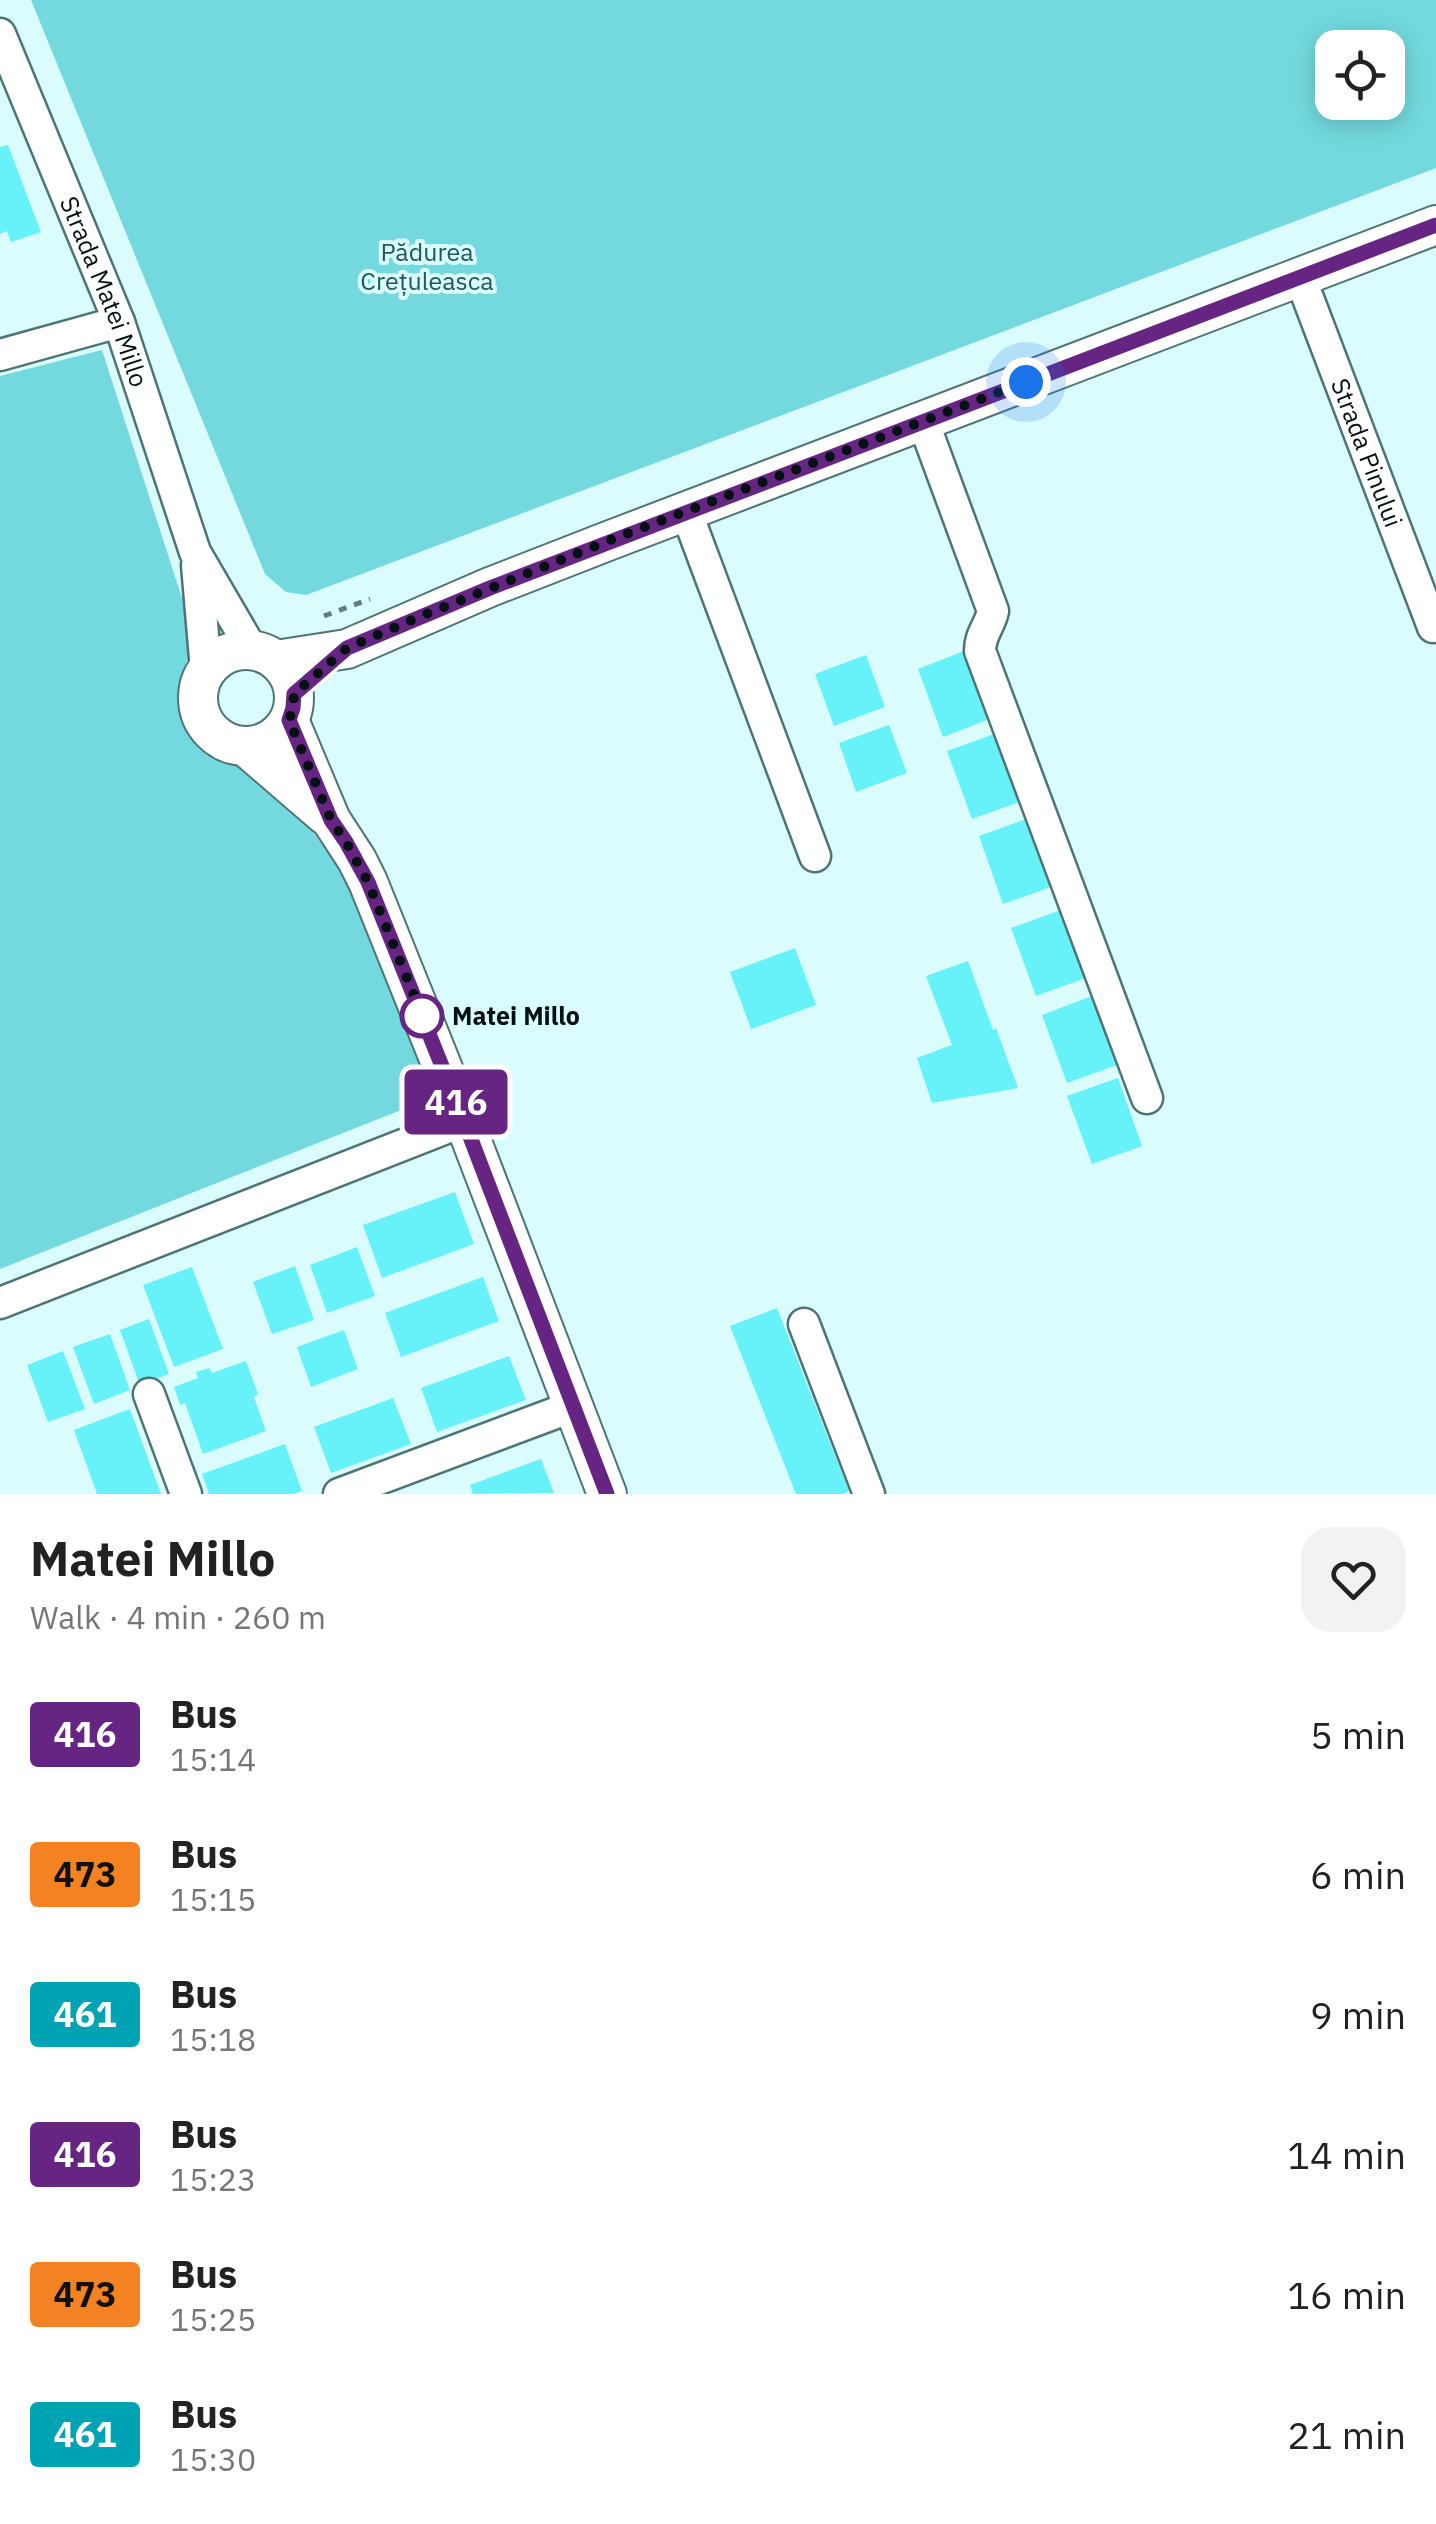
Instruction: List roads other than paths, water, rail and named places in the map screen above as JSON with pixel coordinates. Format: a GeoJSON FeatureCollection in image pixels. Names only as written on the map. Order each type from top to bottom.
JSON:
{"type":"FeatureCollection","features":[{"type":"Feature","properties":{"kind":"street","name":"Strada Matei Millo"},"geometry":{"type":"LineString","coordinates":[[0,34],[119,322],[195,552],[206,670],[197,694],[202,720],[220,740],[246,747],[331,820],[368,882],[607,1494]]}},
{"type":"Feature","properties":{"kind":"street"},"geometry":{"type":"LineString","coordinates":[[206,670],[226,654],[239,650],[264,655],[347,648],[686,511],[1436,225]]}},
{"type":"Feature","properties":{"kind":"street","name":"Strada Pinului"},"geometry":{"type":"LineString","coordinates":[[1300,277],[1433,627]]}},
{"type":"Feature","properties":{"kind":"street"},"geometry":{"type":"LineString","coordinates":[[0,355],[119,322]]}},
{"type":"Feature","properties":{"kind":"street"},"geometry":{"type":"LineString","coordinates":[[923,421],[993,611],[980,638],[980,652],[1148,1098]]}},
{"type":"Feature","properties":{"kind":"street"},"geometry":{"type":"LineString","coordinates":[[686,511],[815,856]]}},
{"type":"Feature","properties":{"kind":"street","name":"Strada Matei Millo"},"geometry":{"type":"LineString","coordinates":[[195,552],[264,655],[285,670],[292,707],[331,820]]}},
{"type":"Feature","properties":{"kind":"street"},"geometry":{"type":"LineString","coordinates":[[246,747],[271,740],[292,707],[347,648]]}},
{"type":"Feature","properties":{"kind":"street"},"geometry":{"type":"LineString","coordinates":[[0,1303],[464,1121]]}},
{"type":"Feature","properties":{"kind":"street"},"geometry":{"type":"LineString","coordinates":[[804,1324],[870,1494]]}},
{"type":"Feature","properties":{"kind":"street"},"geometry":{"type":"LineString","coordinates":[[149,1394],[186,1494]]}},
{"type":"Feature","properties":{"kind":"street"},"geometry":{"type":"LineString","coordinates":[[339,1494],[574,1406]]}},
{"type":"Feature","properties":{"kind":"place","name":"Matei Millo"},"geometry":{"type":"Point","coordinates":[422,1016]}},
{"type":"Feature","properties":{"kind":"park label","name":"Pădurea Crețuleasca"},"geometry":{"type":"Point","coordinates":[427,266]}}]}
